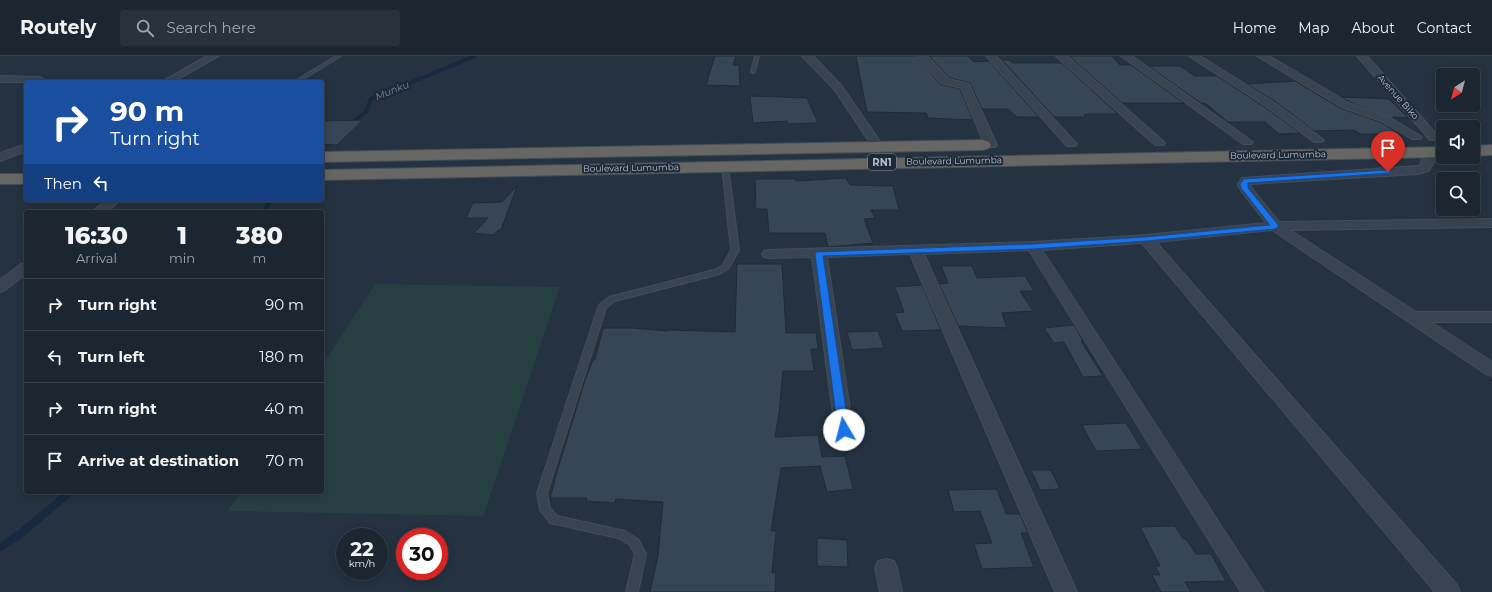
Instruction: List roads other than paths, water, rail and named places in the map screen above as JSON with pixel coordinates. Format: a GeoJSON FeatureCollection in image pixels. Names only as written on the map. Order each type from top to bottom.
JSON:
{"type":"FeatureCollection","features":[{"type":"Feature","properties":{"kind":"highway"},"geometry":{"type":"LineString","coordinates":[[1480,137],[1492,136]]}},
{"type":"Feature","properties":{"kind":"highway"},"geometry":{"type":"LineString","coordinates":[[1387,138],[1416,137],[1436,144]]}},
{"type":"Feature","properties":{"kind":"highway","name":"Boulevard Lumumba"},"geometry":{"type":"LineString","coordinates":[[1130,144],[1334,139]]}},
{"type":"Feature","properties":{"kind":"highway"},"geometry":{"type":"LineString","coordinates":[[1049,145],[1078,144]]}},
{"type":"Feature","properties":{"kind":"highway","name":"Boulevard Lumumba"},"geometry":{"type":"LineString","coordinates":[[324,158],[998,145]]}},
{"type":"Feature","properties":{"kind":"highway","name":"Boulevard Lumumba"},"geometry":{"type":"LineString","coordinates":[[324,174],[725,166],[1436,145]]}},
{"type":"Feature","properties":{"kind":"highway"},"geometry":{"type":"LineString","coordinates":[[1480,151],[1492,150]]}},
{"type":"Feature","properties":{"kind":"highway"},"geometry":{"type":"LineString","coordinates":[[0,164],[24,164]]}},
{"type":"Feature","properties":{"kind":"highway"},"geometry":{"type":"LineString","coordinates":[[0,179],[24,178]]}},
{"type":"Feature","properties":{"kind":"street"},"geometry":{"type":"LineString","coordinates":[[170,80],[214,56]]}},
{"type":"Feature","properties":{"kind":"street"},"geometry":{"type":"LineString","coordinates":[[807,56],[819,66],[838,87],[878,147]]}},
{"type":"Feature","properties":{"kind":"street"},"geometry":{"type":"LineString","coordinates":[[922,56],[945,80],[965,86],[968,89],[998,145]]}},
{"type":"Feature","properties":{"kind":"street"},"geometry":{"type":"LineString","coordinates":[[991,56],[1037,106],[1078,144]]}},
{"type":"Feature","properties":{"kind":"street"},"geometry":{"type":"LineString","coordinates":[[1061,56],[1159,143]]}},
{"type":"Feature","properties":{"kind":"street"},"geometry":{"type":"LineString","coordinates":[[1126,56],[1247,142]]}},
{"type":"Feature","properties":{"kind":"street"},"geometry":{"type":"LineString","coordinates":[[1194,56],[1271,105],[1318,140]]}},
{"type":"Feature","properties":{"kind":"street"},"geometry":{"type":"LineString","coordinates":[[1262,56],[1345,105],[1385,119],[1416,137]]}},
{"type":"Feature","properties":{"kind":"street","name":"Avenue Biko"},"geometry":{"type":"LineString","coordinates":[[1362,56],[1436,140]]}},
{"type":"Feature","properties":{"kind":"street"},"geometry":{"type":"LineString","coordinates":[[0,79],[40,80]]}},
{"type":"Feature","properties":{"kind":"street"},"geometry":{"type":"LineString","coordinates":[[0,157],[24,149]]}},
{"type":"Feature","properties":{"kind":"street"},"geometry":{"type":"LineString","coordinates":[[1436,150],[1426,162],[1427,164],[1425,168],[1418,170],[1246,181],[1244,184],[1245,188],[1275,226],[1492,370]]}},
{"type":"Feature","properties":{"kind":"street"},"geometry":{"type":"LineString","coordinates":[[102,210],[112,202]]}},
{"type":"Feature","properties":{"kind":"street"},"geometry":{"type":"LineString","coordinates":[[769,254],[819,254],[1033,246],[1146,239],[1275,226],[1492,223]]}},
{"type":"Feature","properties":{"kind":"street"},"geometry":{"type":"LineString","coordinates":[[1146,239],[1449,592]]}},
{"type":"Feature","properties":{"kind":"street"},"geometry":{"type":"LineString","coordinates":[[1033,246],[1253,592]]}},
{"type":"Feature","properties":{"kind":"street"},"geometry":{"type":"LineString","coordinates":[[916,251],[1066,592]]}},
{"type":"Feature","properties":{"kind":"street"},"geometry":{"type":"LineString","coordinates":[[819,254],[844,430]]}},
{"type":"Feature","properties":{"kind":"street"},"geometry":{"type":"LineString","coordinates":[[0,287],[24,269]]}},
{"type":"Feature","properties":{"kind":"street"},"geometry":{"type":"LineString","coordinates":[[1412,317],[1492,317]]}},
{"type":"Feature","properties":{"kind":"street"},"geometry":{"type":"LineString","coordinates":[[886,568],[891,592]]}},
{"type":"Feature","properties":{"kind":"lane"},"geometry":{"type":"LineString","coordinates":[[298,80],[339,56]]}},
{"type":"Feature","properties":{"kind":"lane"},"geometry":{"type":"LineString","coordinates":[[753,72],[758,56]]}},
{"type":"Feature","properties":{"kind":"lane"},"geometry":{"type":"LineString","coordinates":[[632,592],[641,554],[634,542],[621,534],[554,520],[545,510],[542,493],[602,306],[612,299],[716,272],[726,266],[735,250],[725,166]]}},
{"type":"Feature","properties":{"kind":"waterway","name":"Munku"},"geometry":{"type":"LineString","coordinates":[[348,125],[366,112],[371,99],[475,56]]}},
{"type":"Feature","properties":{"kind":"waterway","name":"Munku"},"geometry":{"type":"LineString","coordinates":[[266,210],[269,202]]}},
{"type":"Feature","properties":{"kind":"waterway","name":"Munku"},"geometry":{"type":"LineString","coordinates":[[0,547],[19,535],[68,494]]}}]}
